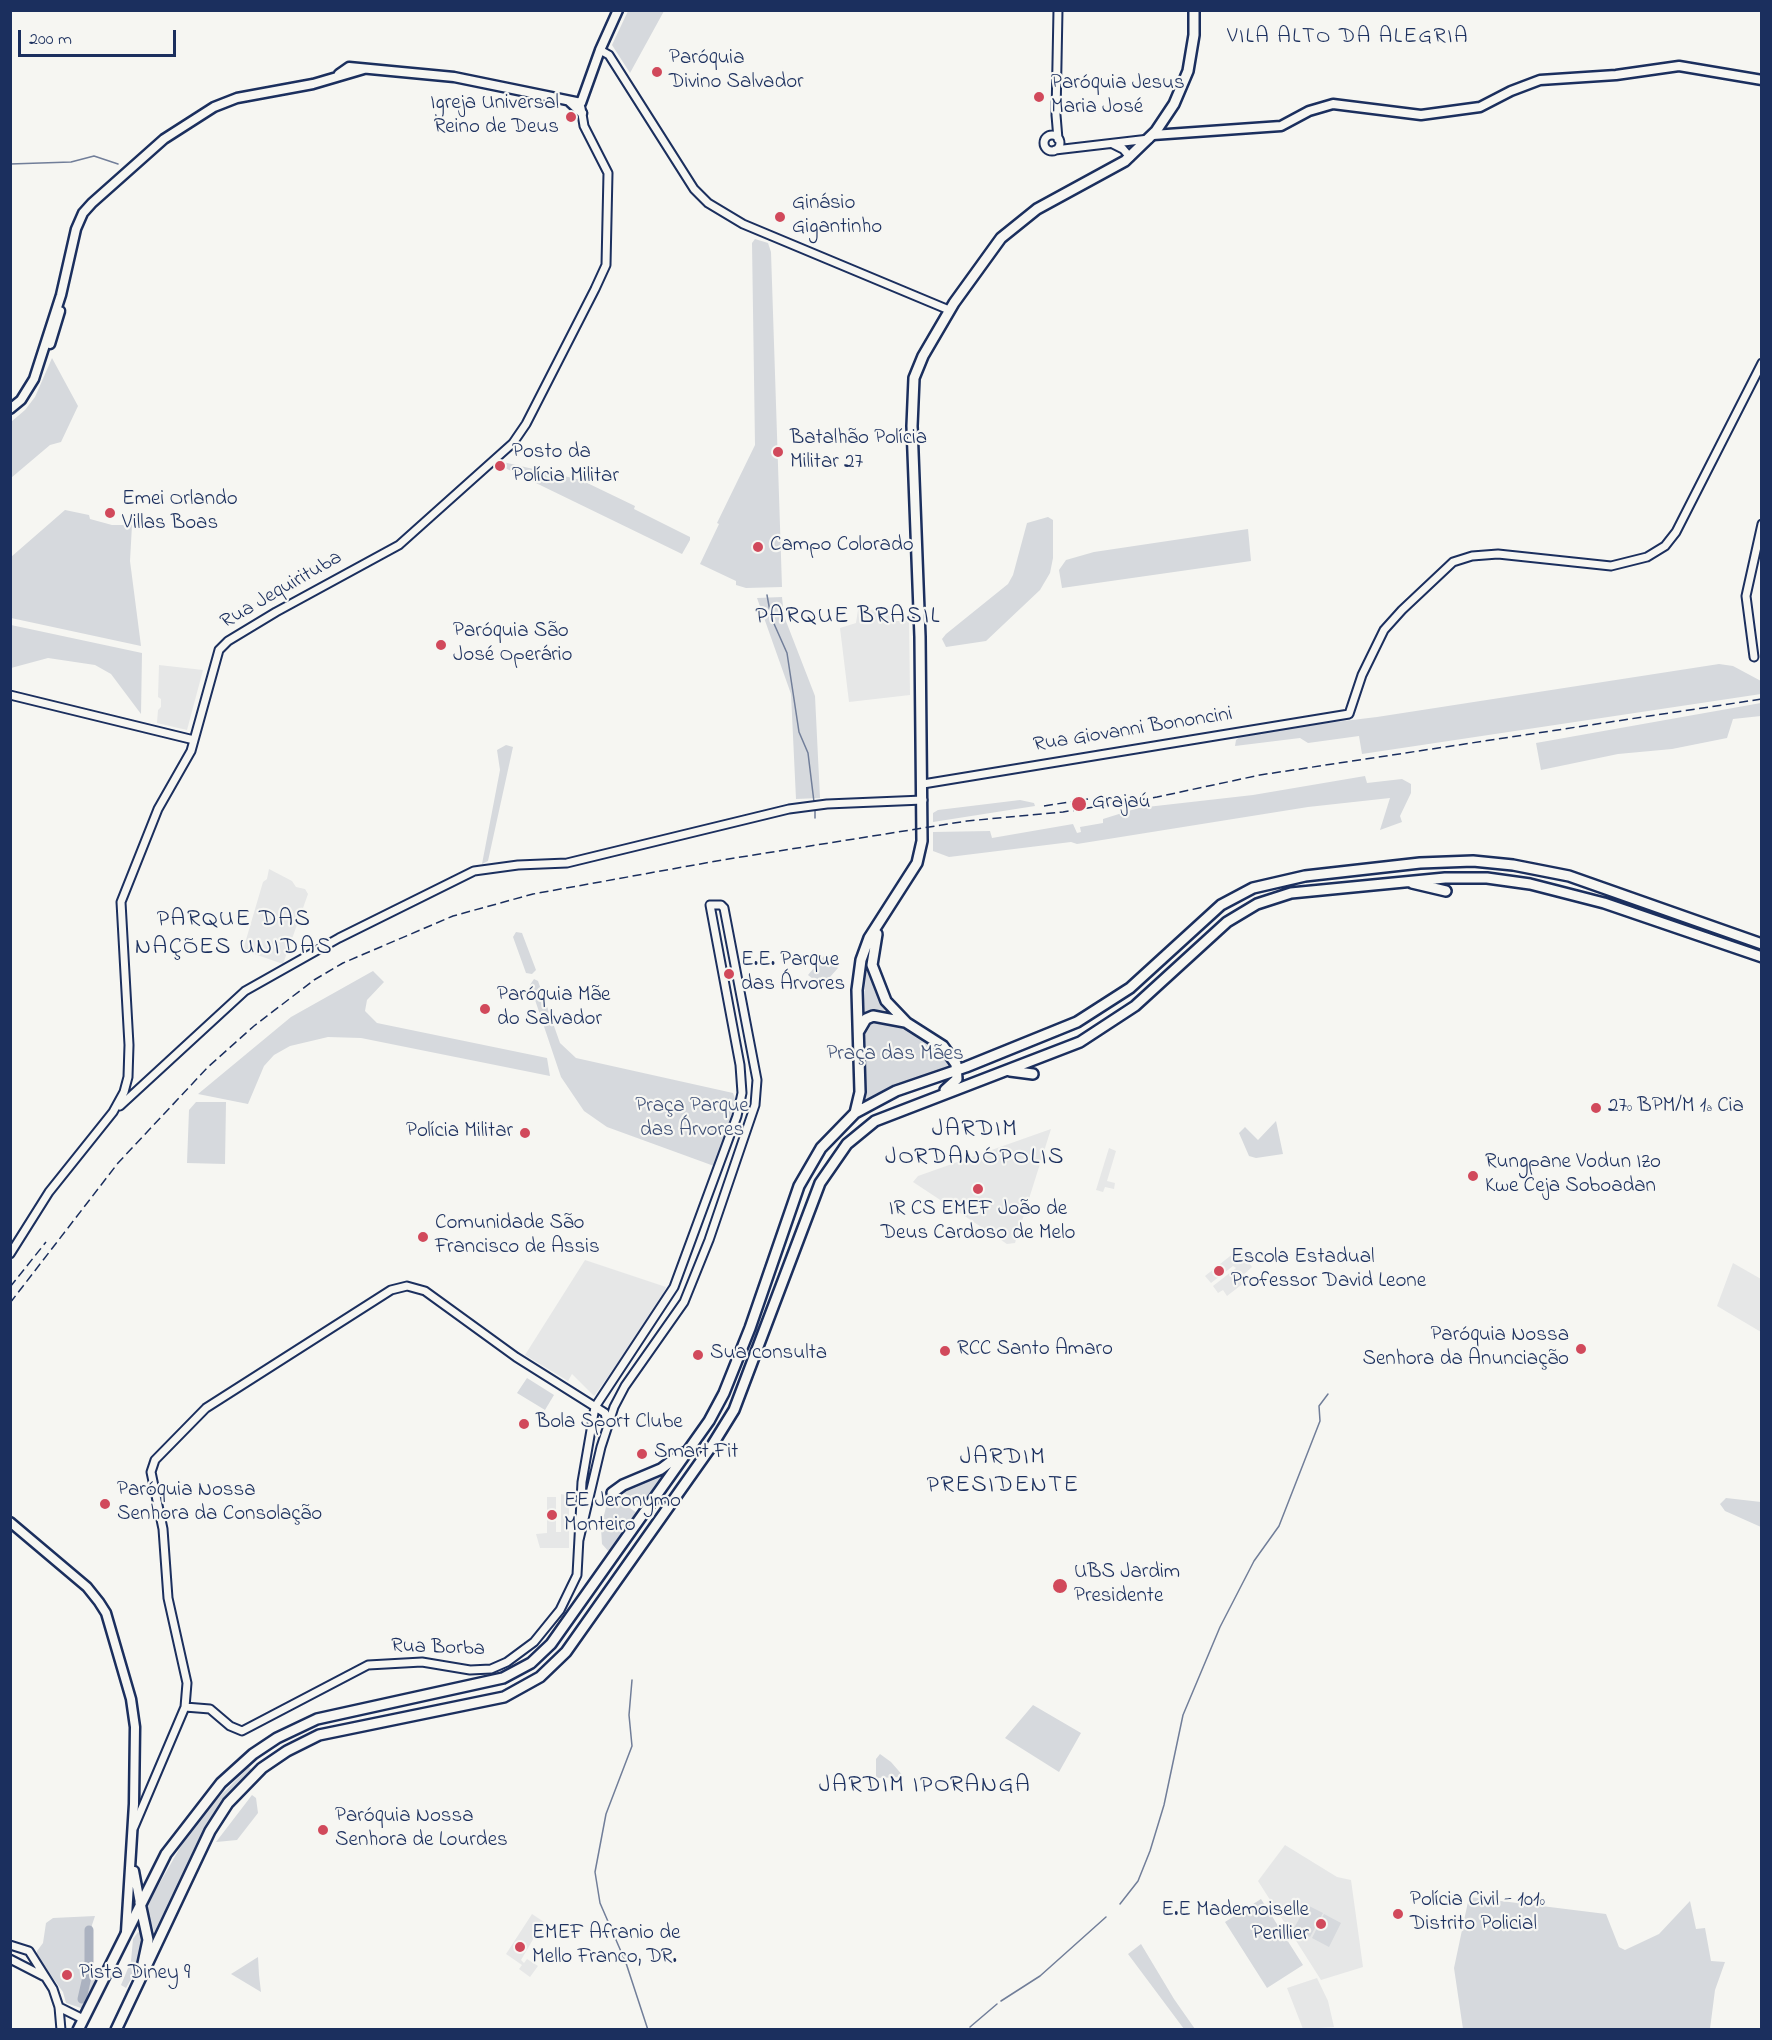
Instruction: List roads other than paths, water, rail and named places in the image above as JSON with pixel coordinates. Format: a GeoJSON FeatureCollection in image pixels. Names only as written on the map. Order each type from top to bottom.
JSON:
{"type":"FeatureCollection","features":[{"type":"Feature","properties":{"kind":"main road","name":"Rua Jequirituba"},"geometry":{"type":"LineString","coordinates":[[581,103],[600,50],[618,10]]}},
{"type":"Feature","properties":{"kind":"main road"},"geometry":{"type":"LineString","coordinates":[[855,1113],[860,1092],[857,990],[861,960],[866,945],[917,863],[922,841],[923,784],[912,387],[923,356],[949,310],[987,256],[1022,221],[1130,157],[1151,137],[1174,104],[1188,71],[1194,35],[1194,10]]}},
{"type":"Feature","properties":{"kind":"main road"},"geometry":{"type":"LineString","coordinates":[[1151,137],[1281,126],[1309,111],[1333,104],[1421,115],[1480,107],[1511,91],[1540,80],[1588,75],[1602,77],[1679,66],[1761,80]]}},
{"type":"Feature","properties":{"kind":"main road"},"geometry":{"type":"LineString","coordinates":[[332,79],[349,67],[454,77],[581,103]]}},
{"type":"Feature","properties":{"kind":"main road"},"geometry":{"type":"LineString","coordinates":[[10,414],[25,401],[35,386],[57,324],[76,229],[83,213],[164,139],[205,112],[226,102],[332,79],[364,69]]}},
{"type":"Feature","properties":{"kind":"main road"},"geometry":{"type":"LineString","coordinates":[[567,99],[582,113]]}},
{"type":"Feature","properties":{"kind":"main road"},"geometry":{"type":"LineString","coordinates":[[10,409],[21,400],[34,379],[61,295]]}},
{"type":"Feature","properties":{"kind":"main road"},"geometry":{"type":"LineString","coordinates":[[78,2030],[166,1854],[198,1810],[234,1771],[277,1737],[329,1716],[493,1682],[531,1663],[554,1640],[707,1424],[724,1393],[799,1186],[821,1148],[855,1113],[890,1094],[958,1070],[1077,1022],[1130,988],[1221,905],[1253,888],[1305,876],[1420,863],[1473,861],[1513,865],[1569,876],[1761,944]]}},
{"type":"Feature","properties":{"kind":"main road"},"geometry":{"type":"LineString","coordinates":[[916,1104],[1062,1051],[1111,1024],[1147,996],[1216,930],[1241,912],[1291,893],[1404,881],[1476,878],[1530,884],[1604,903],[1761,957]]}},
{"type":"Feature","properties":{"kind":"main road"},"geometry":{"type":"LineString","coordinates":[[1404,881],[1446,891]]}},
{"type":"Feature","properties":{"kind":"main road"},"geometry":{"type":"LineString","coordinates":[[116,2030],[216,1820],[236,1793],[262,1767],[287,1751],[320,1736],[504,1696],[540,1677],[566,1652],[713,1444],[734,1410],[813,1198],[832,1162],[847,1144],[869,1125],[953,1086],[957,1079],[958,1070],[943,1046],[907,1023],[886,1001],[873,971],[873,945],[881,923]]}},
{"type":"Feature","properties":{"kind":"main road"},"geometry":{"type":"LineString","coordinates":[[859,1031],[866,1019],[873,1016],[907,1023]]}},
{"type":"Feature","properties":{"kind":"main road"},"geometry":{"type":"LineString","coordinates":[[1008,1071],[1033,1074]]}},
{"type":"Feature","properties":{"kind":"main road"},"geometry":{"type":"LineString","coordinates":[[612,1493],[622,1485],[661,1469],[691,1445]]}},
{"type":"Feature","properties":{"kind":"main road"},"geometry":{"type":"LineString","coordinates":[[10,1522],[87,1587],[106,1613],[134,1717],[132,1862],[126,1934]]}},
{"type":"Feature","properties":{"kind":"main road"},"geometry":{"type":"LineString","coordinates":[[132,1862],[148,1940],[135,1991]]}},
{"type":"Feature","properties":{"kind":"main road"},"geometry":{"type":"LineString","coordinates":[[126,1934],[139,1929],[148,1940]]}},
{"type":"Feature","properties":{"kind":"street"},"geometry":{"type":"LineString","coordinates":[[1058,10],[1056,142],[1076,148],[1151,137]]}},
{"type":"Feature","properties":{"kind":"street"},"geometry":{"type":"LineString","coordinates":[[600,50],[609,55],[694,189],[708,203],[743,224],[949,310]]}},
{"type":"Feature","properties":{"kind":"street","name":"Rua Jequirituba"},"geometry":{"type":"LineString","coordinates":[[10,1254],[50,1192],[113,1112],[124,1092],[128,1077],[129,1044],[121,902],[145,837],[194,740],[213,666],[222,646],[289,604],[399,545],[513,443],[526,424],[606,265],[608,173],[584,126],[581,103]]}},
{"type":"Feature","properties":{"kind":"street"},"geometry":{"type":"LineString","coordinates":[[1111,143],[1123,149],[1130,157]]}},
{"type":"Feature","properties":{"kind":"street","name":"Rua Giovanni Bononcini"},"geometry":{"type":"LineString","coordinates":[[923,784],[1349,714],[1362,675],[1384,630],[1453,562],[1472,556],[1498,554],[1611,566],[1642,559],[1665,546],[1676,532],[1761,363]]}},
{"type":"Feature","properties":{"kind":"street"},"geometry":{"type":"LineString","coordinates":[[1754,657],[1746,596],[1761,524]]}},
{"type":"Feature","properties":{"kind":"street"},"geometry":{"type":"LineString","coordinates":[[10,695],[194,740]]}},
{"type":"Feature","properties":{"kind":"street"},"geometry":{"type":"LineString","coordinates":[[113,1112],[245,991],[308,954],[449,882],[492,867],[567,863],[596,857],[789,809],[827,804],[923,800]]}},
{"type":"Feature","properties":{"kind":"street"},"geometry":{"type":"LineString","coordinates":[[721,904],[724,908],[757,1080],[755,1106],[709,1240],[684,1302],[620,1395],[608,1425],[579,1540],[582,1482],[595,1407],[674,1287],[737,1116],[742,1093],[742,1077],[710,905],[721,904]]}},
{"type":"Feature","properties":{"kind":"street"},"geometry":{"type":"LineString","coordinates":[[124,1092],[135,1094]]}},
{"type":"Feature","properties":{"kind":"street"},"geometry":{"type":"LineString","coordinates":[[133,1829],[185,1707],[187,1683],[168,1598],[163,1529],[151,1478],[154,1463],[206,1408],[391,1290],[407,1286],[425,1291],[516,1357],[595,1407],[606,1415],[608,1425]]}},
{"type":"Feature","properties":{"kind":"street","name":"Rua Borba"},"geometry":{"type":"LineString","coordinates":[[185,1707],[210,1709],[234,1729],[248,1730],[368,1665],[422,1662],[481,1670],[507,1662],[542,1634],[560,1610],[575,1582],[579,1540]]}},
{"type":"Feature","properties":{"kind":"street"},"geometry":{"type":"LineString","coordinates":[[134,1804],[140,1803],[147,1795]]}},
{"type":"Feature","properties":{"kind":"street"},"geometry":{"type":"LineString","coordinates":[[10,1945],[28,1951],[58,1998],[62,2030]]}},
{"type":"Feature","properties":{"kind":"street"},"geometry":{"type":"LineString","coordinates":[[10,1959],[44,1976]]}},
{"type":"Feature","properties":{"kind":"street"},"geometry":{"type":"LineString","coordinates":[[59,2007],[83,2019]]}},
{"type":"Feature","properties":{"kind":"waterway"},"geometry":{"type":"LineString","coordinates":[[10,164],[71,162],[94,156],[118,164]]}},
{"type":"Feature","properties":{"kind":"waterway"},"geometry":{"type":"LineString","coordinates":[[767,595],[771,617],[787,653],[799,732],[808,753],[814,802]]}},
{"type":"Feature","properties":{"kind":"waterway"},"geometry":{"type":"LineString","coordinates":[[815,810],[815,818]]}},
{"type":"Feature","properties":{"kind":"waterway"},"geometry":{"type":"LineString","coordinates":[[1120,1904],[1138,1881],[1150,1851],[1164,1805],[1183,1715],[1220,1627],[1254,1561],[1279,1526],[1320,1421],[1319,1406],[1328,1394]]}},
{"type":"Feature","properties":{"kind":"waterway"},"geometry":{"type":"LineString","coordinates":[[632,1680],[629,1715],[632,1746],[606,1814],[595,1872],[600,1903],[626,1963],[648,2030]]}},
{"type":"Feature","properties":{"kind":"waterway"},"geometry":{"type":"LineString","coordinates":[[1001,2001],[1040,1976],[1106,1917]]}},
{"type":"Feature","properties":{"kind":"waterway"},"geometry":{"type":"LineString","coordinates":[[82,1999],[89,1968],[89,1930]]}},
{"type":"Feature","properties":{"kind":"waterway"},"geometry":{"type":"LineString","coordinates":[[970,2027],[997,2004]]}},
{"type":"Feature","properties":{"kind":"railway"},"geometry":{"type":"LineString","coordinates":[[10,1303],[118,1163],[208,1067],[254,1026],[314,980],[343,963],[453,916],[533,894],[722,860],[967,821],[1063,812],[1157,797],[1260,775],[1762,699]]}},
{"type":"Feature","properties":{"kind":"railway"},"geometry":{"type":"LineString","coordinates":[[1044,806],[1088,799]]}},
{"type":"Feature","properties":{"kind":"railway"},"geometry":{"type":"LineString","coordinates":[[10,1287],[46,1242]]}},
{"type":"Feature","properties":{"kind":"place","name":"Paróquia Divino Salvador"},"geometry":{"type":"Point","coordinates":[657,72]}},
{"type":"Feature","properties":{"kind":"place","name":"Paróquia Jesus Maria José"},"geometry":{"type":"Point","coordinates":[1039,97]}},
{"type":"Feature","properties":{"kind":"place","name":"Igreja Universal Reino de Deus"},"geometry":{"type":"Point","coordinates":[571,117]}},
{"type":"Feature","properties":{"kind":"place","name":"Ginásio Gigantinho"},"geometry":{"type":"Point","coordinates":[780,217]}},
{"type":"Feature","properties":{"kind":"place","name":"Batalhão Polícia Militar 27"},"geometry":{"type":"Point","coordinates":[778,452]}},
{"type":"Feature","properties":{"kind":"place","name":"Posto da Polícia Militar"},"geometry":{"type":"Point","coordinates":[500,466]}},
{"type":"Feature","properties":{"kind":"place","name":"Emei Orlando Villas Boas"},"geometry":{"type":"Point","coordinates":[110,513]}},
{"type":"Feature","properties":{"kind":"place","name":"Campo Colorado"},"geometry":{"type":"Point","coordinates":[758,547]}},
{"type":"Feature","properties":{"kind":"place","name":"Paróquia São José Operário"},"geometry":{"type":"Point","coordinates":[441,645]}},
{"type":"Feature","properties":{"kind":"place","name":"Grajaú"},"geometry":{"type":"Point","coordinates":[1079,804]}},
{"type":"Feature","properties":{"kind":"place","name":"E.E. Parque das Árvores"},"geometry":{"type":"Point","coordinates":[729,974]}},
{"type":"Feature","properties":{"kind":"place","name":"Paróquia Mãe do Salvador"},"geometry":{"type":"Point","coordinates":[485,1009]}},
{"type":"Feature","properties":{"kind":"place","name":"27º BPM/M 1ª Cia"},"geometry":{"type":"Point","coordinates":[1596,1108]}},
{"type":"Feature","properties":{"kind":"place","name":"Polícia Militar"},"geometry":{"type":"Point","coordinates":[525,1133]}},
{"type":"Feature","properties":{"kind":"place","name":"Rungpane Vodun Izo Kwe Ceja Soboadan"},"geometry":{"type":"Point","coordinates":[1473,1176]}},
{"type":"Feature","properties":{"kind":"place","name":"IR CS EMEF João de Deus Cardoso de Melo"},"geometry":{"type":"Point","coordinates":[978,1189]}},
{"type":"Feature","properties":{"kind":"place","name":"Comunidade São Francisco de Assis"},"geometry":{"type":"Point","coordinates":[423,1237]}},
{"type":"Feature","properties":{"kind":"place","name":"Escola Estadual Professor David Leone"},"geometry":{"type":"Point","coordinates":[1219,1271]}},
{"type":"Feature","properties":{"kind":"place","name":"Paróquia Nossa Senhora da Anunciação"},"geometry":{"type":"Point","coordinates":[1581,1349]}},
{"type":"Feature","properties":{"kind":"place","name":"RCC Santo Amaro"},"geometry":{"type":"Point","coordinates":[945,1351]}},
{"type":"Feature","properties":{"kind":"place","name":"Sua consulta"},"geometry":{"type":"Point","coordinates":[698,1355]}},
{"type":"Feature","properties":{"kind":"place","name":"Bola Sport Clube"},"geometry":{"type":"Point","coordinates":[524,1424]}},
{"type":"Feature","properties":{"kind":"place","name":"Smart Fit"},"geometry":{"type":"Point","coordinates":[642,1454]}},
{"type":"Feature","properties":{"kind":"place","name":"Paróquia Nossa Senhora da Consolação"},"geometry":{"type":"Point","coordinates":[105,1504]}},
{"type":"Feature","properties":{"kind":"place","name":"EE Jeronymo Monteiro"},"geometry":{"type":"Point","coordinates":[552,1515]}},
{"type":"Feature","properties":{"kind":"place","name":"UBS Jardim Presidente"},"geometry":{"type":"Point","coordinates":[1060,1586]}},
{"type":"Feature","properties":{"kind":"place","name":"Paróquia Nossa Senhora de Lourdes"},"geometry":{"type":"Point","coordinates":[323,1830]}},
{"type":"Feature","properties":{"kind":"place","name":"Polícia Civil - 101º Distrito Policial"},"geometry":{"type":"Point","coordinates":[1398,1914]}},
{"type":"Feature","properties":{"kind":"place","name":"E.E Mademoiselle Perillier"},"geometry":{"type":"Point","coordinates":[1321,1924]}},
{"type":"Feature","properties":{"kind":"place","name":"EMEF Afranio de Mello Franco, DR."},"geometry":{"type":"Point","coordinates":[520,1947]}},
{"type":"Feature","properties":{"kind":"place","name":"Pista Diney 9"},"geometry":{"type":"Point","coordinates":[67,1975]}},
{"type":"Feature","properties":{"kind":"district","name":"VILA ALTO DA ALEGRIA"},"geometry":{"type":"Point","coordinates":[1348,38]}},
{"type":"Feature","properties":{"kind":"district","name":"PARQUE BRASIL"},"geometry":{"type":"Point","coordinates":[848,618]}},
{"type":"Feature","properties":{"kind":"district","name":"PARQUE DAS NAÇÕES UNIDAS"},"geometry":{"type":"Point","coordinates":[234,935]}},
{"type":"Feature","properties":{"kind":"district","name":"JARDIM JORDANÓPOLIS"},"geometry":{"type":"Point","coordinates":[975,1145]}},
{"type":"Feature","properties":{"kind":"district","name":"JARDIM PRESIDENTE"},"geometry":{"type":"Point","coordinates":[1003,1473]}},
{"type":"Feature","properties":{"kind":"district","name":"JARDIM IPORANGA"},"geometry":{"type":"Point","coordinates":[925,1787]}},
{"type":"Feature","properties":{"kind":"park label","name":"Praça das Mães"},"geometry":{"type":"Point","coordinates":[895,1056]}},
{"type":"Feature","properties":{"kind":"park label","name":"Praça Parque das Árvores"},"geometry":{"type":"Point","coordinates":[692,1120]}}]}
